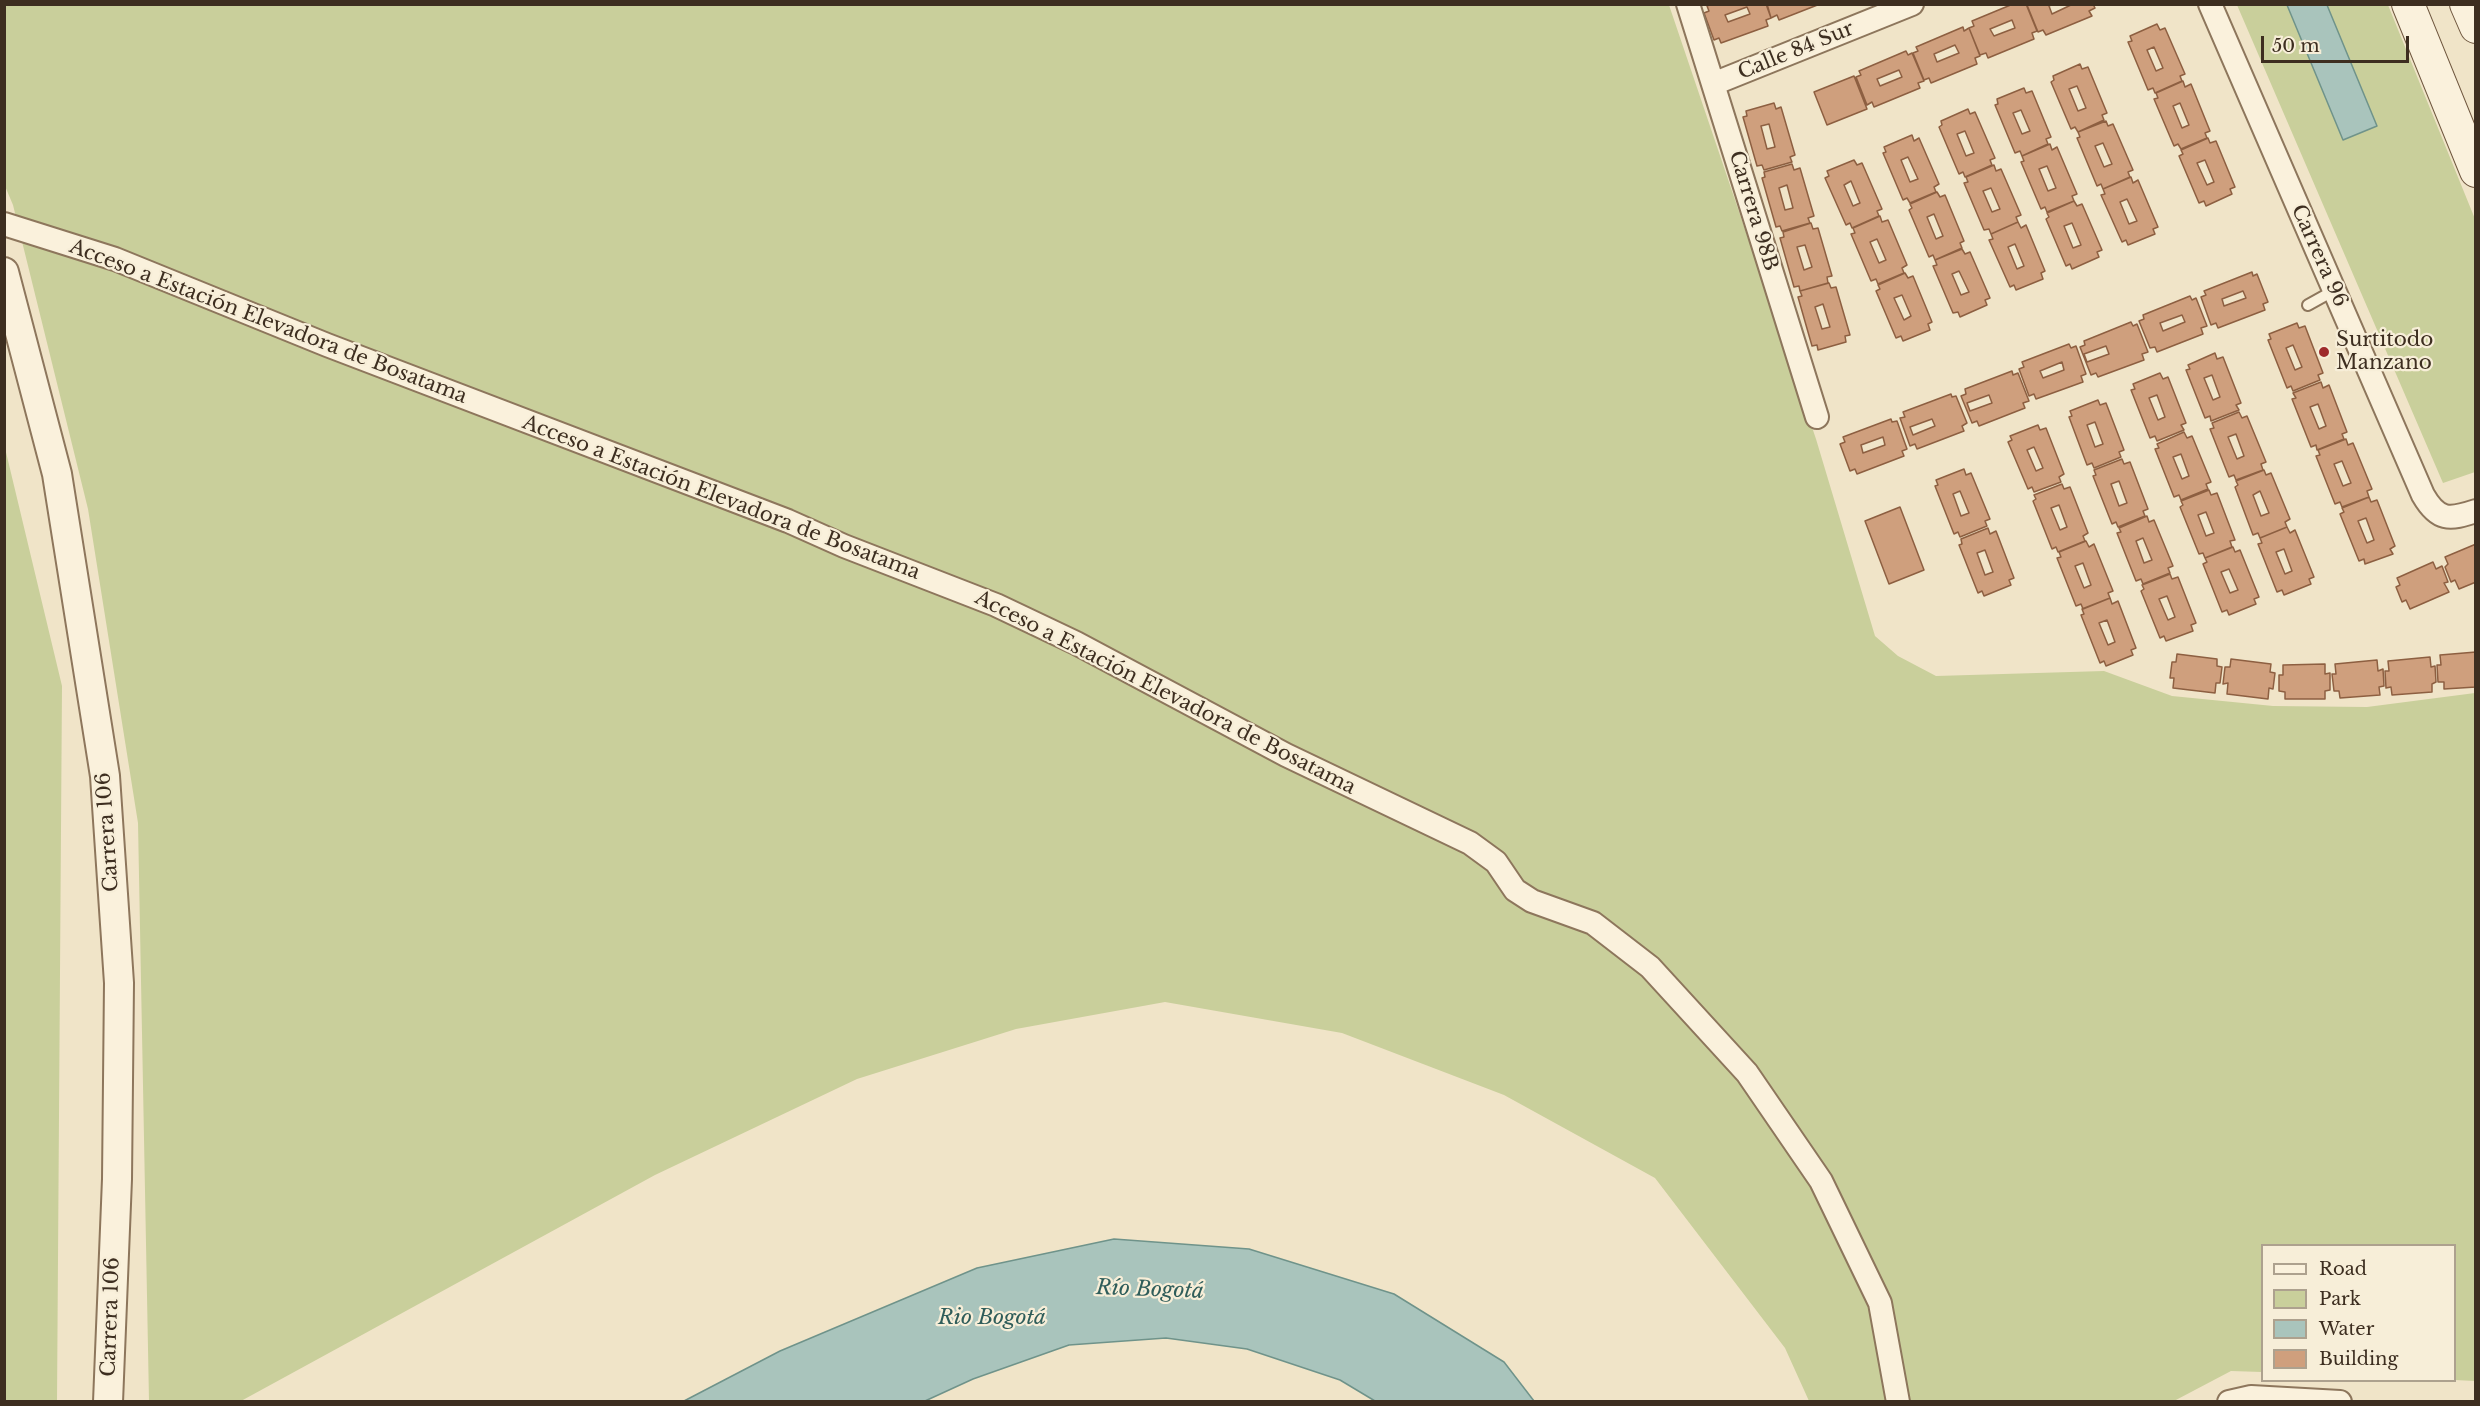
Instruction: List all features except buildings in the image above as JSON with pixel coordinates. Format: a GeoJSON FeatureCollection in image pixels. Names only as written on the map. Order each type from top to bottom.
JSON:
{"type":"FeatureCollection","features":[{"type":"Feature","properties":{"kind":"main road"},"geometry":{"type":"LineString","coordinates":[[2408,4],[2475,171]]}},
{"type":"Feature","properties":{"kind":"main road"},"geometry":{"type":"LineString","coordinates":[[2466,4],[2475,27]]}},
{"type":"Feature","properties":{"kind":"street","name":"Carrera 98B"},"geometry":{"type":"LineString","coordinates":[[1688,4],[1817,417]]}},
{"type":"Feature","properties":{"kind":"street","name":"Calle 84 Sur"},"geometry":{"type":"LineString","coordinates":[[1713,84],[1912,4]]}},
{"type":"Feature","properties":{"kind":"street","name":"Carrera 96"},"geometry":{"type":"LineString","coordinates":[[2210,4],[2430,507],[2439,515],[2448,517],[2475,511]]}},
{"type":"Feature","properties":{"kind":"street","name":"Acceso a Estación Elevadora de Bosatama"},"geometry":{"type":"LineString","coordinates":[[4,225],[115,259],[327,345],[788,521],[844,546],[996,604],[1286,755],[1470,843],[1496,862],[1515,890],[1532,901],[1593,923],[1650,967],[1747,1073],[1821,1181],[1880,1303],[1898,1401]]}},
{"type":"Feature","properties":{"kind":"street","name":"Carrera 106"},"geometry":{"type":"LineString","coordinates":[[4,272],[57,474],[105,776],[118,982],[117,1179],[108,1401]]}},
{"type":"Feature","properties":{"kind":"street"},"geometry":{"type":"LineString","coordinates":[[2229,1401],[2251,1397],[2340,1401]]}},
{"type":"Feature","properties":{"kind":"lane"},"geometry":{"type":"LineString","coordinates":[[2308,305],[2335,290]]}},
{"type":"Feature","properties":{"kind":"green space"},"geometry":{"type":"Polygon","coordinates":[[[4,5],[1669,5],[1816,439],[1875,636],[1898,656],[1936,676],[2104,671],[2172,696],[2273,706],[2367,707],[2475,693],[2475,1381],[2456,1380],[2456,1244],[2261,1244],[2261,1372],[2231,1371],[2174,1401],[1809,1401],[1785,1348],[1655,1178],[1504,1095],[1342,1033],[1165,1002],[1016,1029],[857,1079],[655,1175],[241,1401],[149,1401],[138,823],[88,509],[13,205],[5,186],[4,5]]]}},
{"type":"Feature","properties":{"kind":"green space"},"geometry":{"type":"Polygon","coordinates":[[[2237,5],[2388,5],[2475,219],[2475,472],[2443,483],[2237,5]]]}},
{"type":"Feature","properties":{"kind":"green space"},"geometry":{"type":"Polygon","coordinates":[[[5,448],[62,686],[57,1401],[5,1401],[5,448]]]}},
{"type":"Feature","properties":{"kind":"water"},"geometry":{"type":"Polygon","coordinates":[[[2287,5],[2327,5],[2377,126],[2343,140],[2287,5]]]}},
{"type":"Feature","properties":{"kind":"water","name":"Rio Bogotá"},"geometry":{"type":"Polygon","coordinates":[[[1114,1239],[1249,1249],[1394,1294],[1504,1362],[1534,1401],[1375,1401],[1340,1380],[1247,1349],[1166,1338],[1069,1345],[973,1379],[925,1401],[684,1401],[780,1351],[977,1268],[1114,1239]]]}},
{"type":"Feature","properties":{"kind":"place","name":"Surtitodo Manzano"},"geometry":{"type":"Point","coordinates":[2324,352]}},
{"type":"Feature","properties":{"kind":"water label","name":"Río Bogotá"},"geometry":{"type":"Point","coordinates":[1150,1290]}}]}
